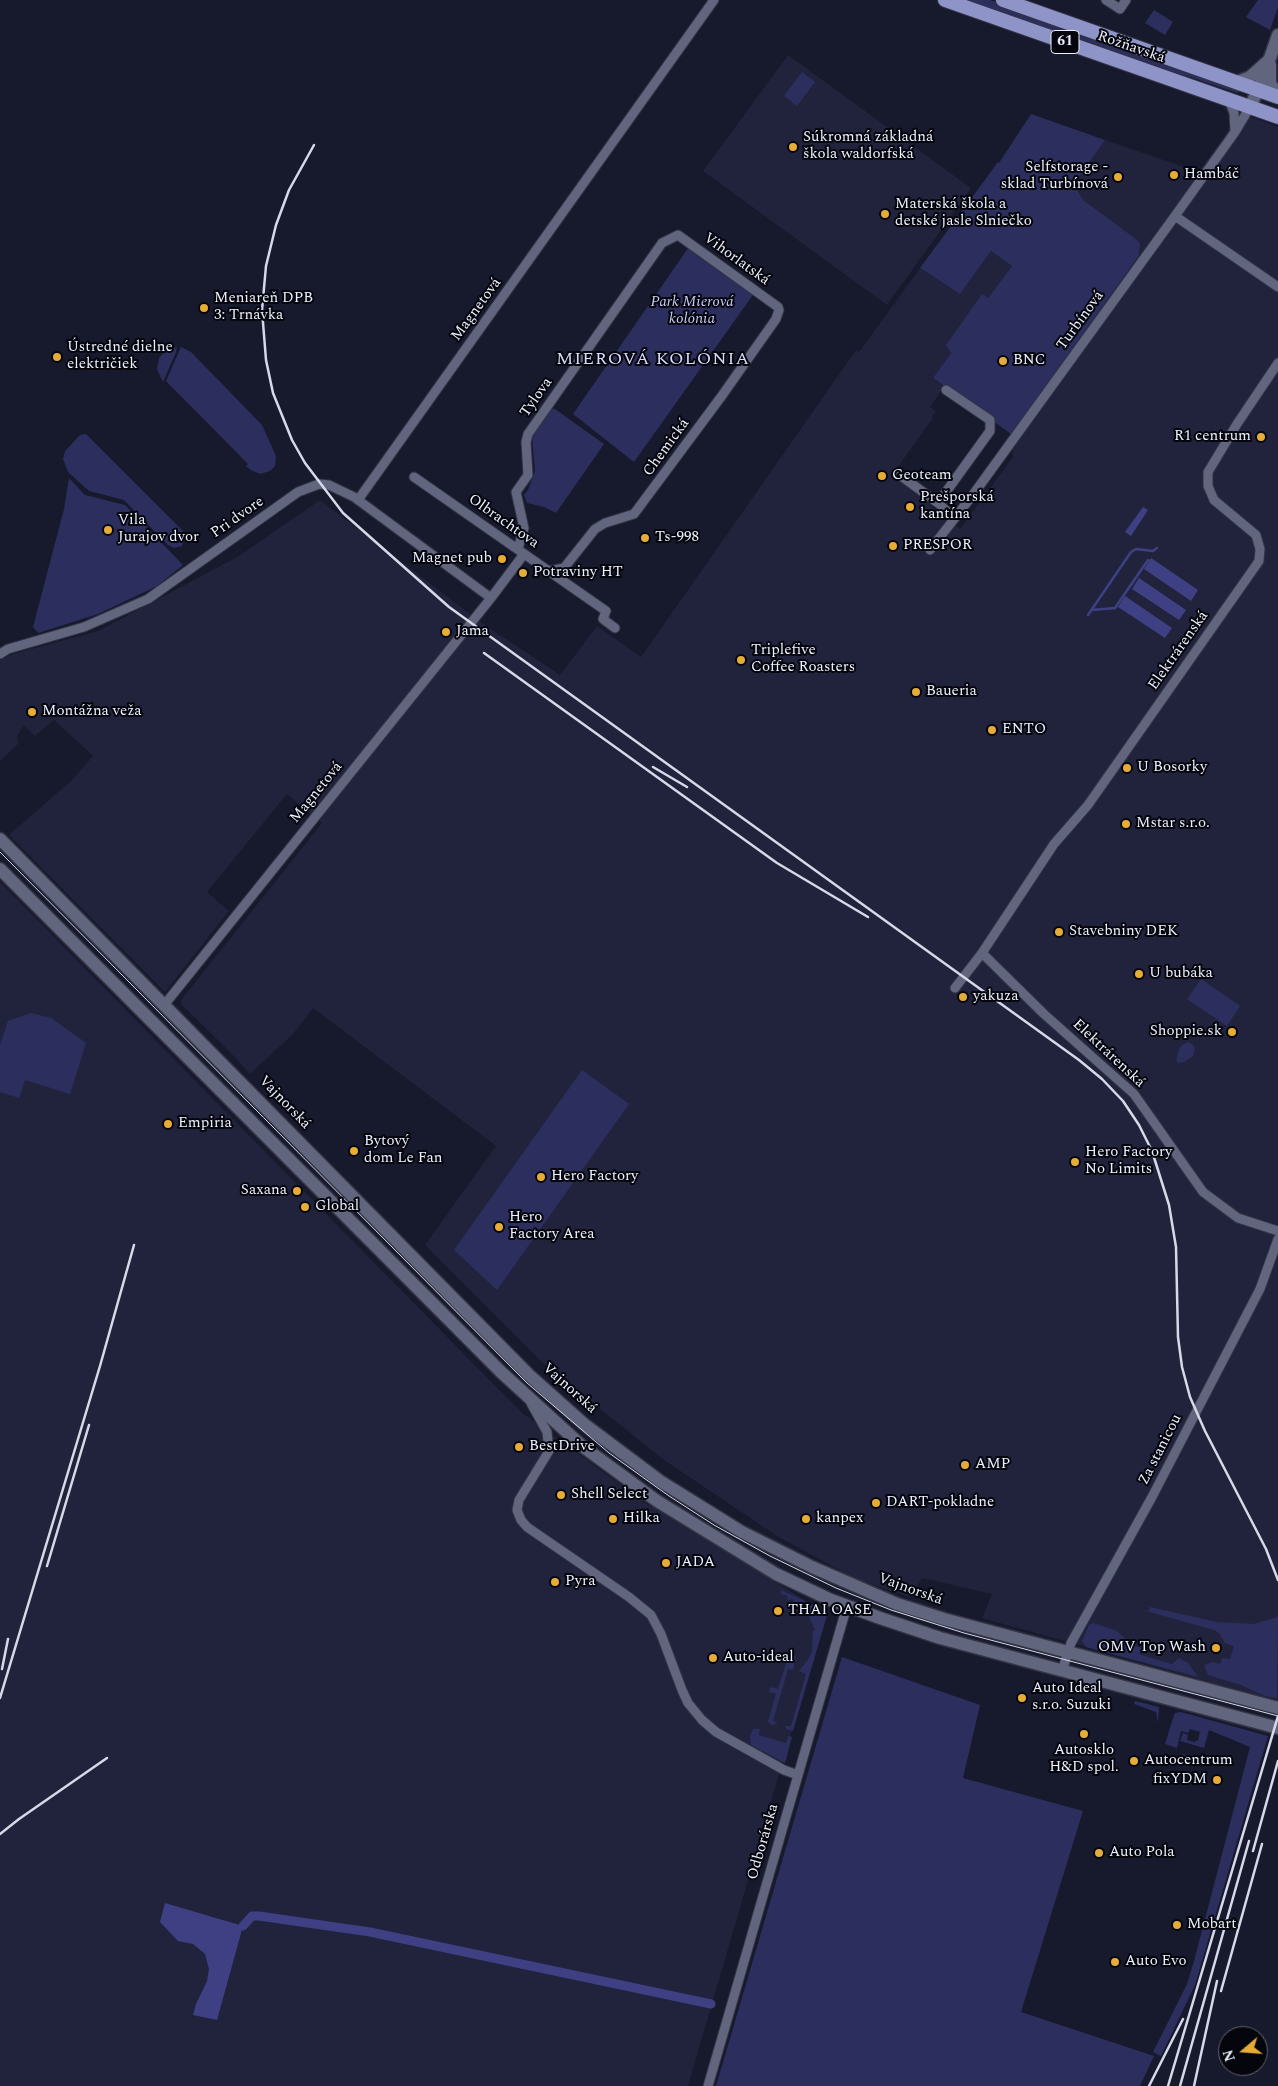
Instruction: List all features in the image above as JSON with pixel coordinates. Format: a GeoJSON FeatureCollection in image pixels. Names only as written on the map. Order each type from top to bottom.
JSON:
{"type":"FeatureCollection","features":[{"type":"Feature","properties":{"kind":"main road","name":"Rožňavská"},"geometry":{"type":"LineString","coordinates":[[945,0],[1278,117]]}},
{"type":"Feature","properties":{"kind":"main road","name":"Rožňavská"},"geometry":{"type":"LineString","coordinates":[[1003,0],[1278,97]]}},
{"type":"Feature","properties":{"kind":"main road"},"geometry":{"type":"LineString","coordinates":[[1250,107],[1278,35]]}},
{"type":"Feature","properties":{"kind":"main road"},"geometry":{"type":"LineString","coordinates":[[1237,82],[1250,76],[1270,59]]}},
{"type":"Feature","properties":{"kind":"main road"},"geometry":{"type":"LineString","coordinates":[[1270,59],[1270,84],[1278,93]]}},
{"type":"Feature","properties":{"kind":"main road","name":"Vajnorská"},"geometry":{"type":"LineString","coordinates":[[0,839],[165,1004],[478,1324],[562,1405],[632,1461],[708,1513],[773,1548],[854,1586],[925,1614],[1278,1708]]}},
{"type":"Feature","properties":{"kind":"main road"},"geometry":{"type":"LineString","coordinates":[[0,869],[187,1059],[529,1400],[606,1465],[676,1514],[776,1574],[847,1606],[940,1638],[1278,1728]]}},
{"type":"Feature","properties":{"kind":"main road"},"geometry":{"type":"LineString","coordinates":[[847,1606],[854,1586]]}},
{"type":"Feature","properties":{"kind":"street","name":"Magnetová"},"geometry":{"type":"LineString","coordinates":[[358,500],[714,0]]}},
{"type":"Feature","properties":{"kind":"street"},"geometry":{"type":"LineString","coordinates":[[1106,0],[1120,9],[1126,0]]}},
{"type":"Feature","properties":{"kind":"street"},"geometry":{"type":"LineString","coordinates":[[1229,100],[1234,113],[1235,132]]}},
{"type":"Feature","properties":{"kind":"street","name":"Turbínová"},"geometry":{"type":"LineString","coordinates":[[930,550],[1175,216],[1235,132],[1250,107]]}},
{"type":"Feature","properties":{"kind":"street"},"geometry":{"type":"LineString","coordinates":[[1175,216],[1278,287]]}},
{"type":"Feature","properties":{"kind":"street","name":"Vihorlatská"},"geometry":{"type":"LineString","coordinates":[[678,235],[778,307]]}},
{"type":"Feature","properties":{"kind":"street","name":"Tylova"},"geometry":{"type":"LineString","coordinates":[[521,552],[524,528],[516,492],[528,476],[526,442],[528,434],[662,243],[678,235]]}},
{"type":"Feature","properties":{"kind":"street","name":"Chemická"},"geometry":{"type":"LineString","coordinates":[[549,571],[564,568],[595,528],[634,514],[663,478],[776,319],[780,310],[778,307]]}},
{"type":"Feature","properties":{"kind":"street","name":"Elektrárenská"},"geometry":{"type":"LineString","coordinates":[[955,988],[982,953],[1054,844],[1088,805],[1259,561],[1260,549],[1256,535],[1214,500],[1208,486],[1208,472],[1237,424],[1278,363]]}},
{"type":"Feature","properties":{"kind":"street"},"geometry":{"type":"LineString","coordinates":[[938,503],[990,431],[990,420],[946,390]]}},
{"type":"Feature","properties":{"kind":"street"},"geometry":{"type":"LineString","coordinates":[[897,474],[938,503],[955,518]]}},
{"type":"Feature","properties":{"kind":"street","name":"Olbrachtova"},"geometry":{"type":"LineString","coordinates":[[414,477],[606,611],[603,619],[616,628]]}},
{"type":"Feature","properties":{"kind":"street","name":"Pri dvore"},"geometry":{"type":"LineString","coordinates":[[0,654],[8,649],[84,628],[148,599],[307,487],[319,484],[329,485],[358,500]]}},
{"type":"Feature","properties":{"kind":"street"},"geometry":{"type":"LineString","coordinates":[[358,500],[490,598]]}},
{"type":"Feature","properties":{"kind":"street","name":"Magnetová"},"geometry":{"type":"LineString","coordinates":[[165,1004],[490,598],[521,552]]}},
{"type":"Feature","properties":{"kind":"street","name":"Elektrárenská"},"geometry":{"type":"LineString","coordinates":[[982,953],[1044,1014],[1134,1094],[1203,1192],[1238,1218],[1278,1231]]}},
{"type":"Feature","properties":{"kind":"street","name":"Za stanicou"},"geometry":{"type":"LineString","coordinates":[[1062,1671],[1067,1653],[1152,1497],[1260,1289],[1278,1239]]}},
{"type":"Feature","properties":{"kind":"street"},"geometry":{"type":"LineString","coordinates":[[529,1400],[548,1438],[549,1450],[519,1500],[517,1510],[520,1518],[527,1527],[629,1597],[651,1615],[661,1634],[688,1703],[702,1720],[716,1732],[784,1770],[798,1775]]}},
{"type":"Feature","properties":{"kind":"street","name":"Odborárska"},"geometry":{"type":"LineString","coordinates":[[708,2086],[847,1606]]}},
{"type":"Feature","properties":{"kind":"shaded area"},"geometry":{"type":"Polygon","coordinates":[[[788,55],[971,188],[887,305],[703,171],[788,55]]]}},
{"type":"Feature","properties":{"kind":"shaded area"},"geometry":{"type":"Polygon","coordinates":[[[1223,107],[1278,127],[1278,1701],[982,1618],[992,1594],[922,1578],[910,1597],[856,1579],[780,1538],[664,1460],[544,1364],[425,1245],[496,1146],[313,1008],[293,1034],[250,1074],[181,1004],[181,1000],[322,823],[287,794],[207,892],[229,911],[165,992],[9,835],[73,779],[93,756],[54,720],[35,736],[24,725],[17,736],[18,744],[0,761],[0,660],[13,654],[98,631],[239,556],[320,500],[482,623],[560,675],[597,626],[641,657],[856,350],[859,352],[920,268],[960,294],[991,251],[1012,266],[988,298],[982,295],[946,345],[951,353],[933,378],[944,387],[930,407],[936,411],[892,475],[960,529],[1013,457],[1011,434],[1138,257],[1136,239],[1083,200],[1073,184],[1105,140],[1199,172],[1229,129],[1230,114],[1223,107]]]}},
{"type":"Feature","properties":{"kind":"shaded area"},"geometry":{"type":"Polygon","coordinates":[[[1143,507],[1148,510],[1131,536],[1125,532],[1143,507]]]}},
{"type":"Feature","properties":{"kind":"shaded area"},"geometry":{"type":"Polygon","coordinates":[[[1151,558],[1198,590],[1191,601],[1144,569],[1151,558]]]}},
{"type":"Feature","properties":{"kind":"shaded area"},"geometry":{"type":"Polygon","coordinates":[[[1139,578],[1186,610],[1179,620],[1132,589],[1139,578]]]}},
{"type":"Feature","properties":{"kind":"shaded area"},"geometry":{"type":"Polygon","coordinates":[[[1125,596],[1172,628],[1165,638],[1118,607],[1125,596]]]}},
{"type":"Feature","properties":{"kind":"shaded area"},"geometry":{"type":"Polygon","coordinates":[[[0,882],[521,1412],[647,1504],[826,1613],[688,2086],[0,2086],[0,882]]]}},
{"type":"Feature","properties":{"kind":"shaded area"},"geometry":{"type":"Polygon","coordinates":[[[165,1903],[243,1926],[217,2020],[193,2015],[207,1981],[209,1969],[205,1954],[193,1944],[178,1941],[160,1922],[165,1903]]]}},
{"type":"Feature","properties":{"kind":"green space"},"geometry":{"type":"Polygon","coordinates":[[[960,0],[990,0],[1240,89],[1238,93],[1190,77],[1150,67],[960,0]]]}},
{"type":"Feature","properties":{"kind":"green space"},"geometry":{"type":"Polygon","coordinates":[[[1258,0],[1278,0],[1278,7],[1270,30],[1246,17],[1258,0]]]}},
{"type":"Feature","properties":{"kind":"green space"},"geometry":{"type":"Polygon","coordinates":[[[1154,10],[1173,22],[1165,35],[1145,23],[1154,10]]]}},
{"type":"Feature","properties":{"kind":"green space"},"geometry":{"type":"Polygon","coordinates":[[[802,72],[815,82],[797,106],[784,96],[802,72]]]}},
{"type":"Feature","properties":{"kind":"green space"},"geometry":{"type":"Polygon","coordinates":[[[1031,114],[1105,140],[1074,184],[1083,200],[1136,239],[1140,244],[1138,257],[1011,434],[933,378],[951,353],[946,345],[982,294],[988,298],[1012,266],[991,251],[960,294],[920,268],[999,163],[1031,114]]]}},
{"type":"Feature","properties":{"kind":"green space","name":"Park Mierová kolónia"},"geometry":{"type":"Polygon","coordinates":[[[691,244],[755,292],[634,462],[573,414],[691,244]]]}},
{"type":"Feature","properties":{"kind":"green space"},"geometry":{"type":"Polygon","coordinates":[[[177,347],[163,382],[157,369],[159,358],[167,349],[177,347]]]}},
{"type":"Feature","properties":{"kind":"green space"},"geometry":{"type":"Polygon","coordinates":[[[181,347],[191,352],[262,425],[276,456],[275,466],[270,471],[260,474],[246,466],[248,464],[166,381],[181,347]]]}},
{"type":"Feature","properties":{"kind":"green space"},"geometry":{"type":"Polygon","coordinates":[[[550,408],[555,409],[604,444],[556,513],[544,507],[527,503],[524,495],[528,490],[535,471],[532,436],[550,408]]]}},
{"type":"Feature","properties":{"kind":"green space"},"geometry":{"type":"Polygon","coordinates":[[[86,434],[183,531],[185,539],[182,546],[174,548],[168,545],[124,500],[89,491],[68,472],[63,459],[65,451],[80,435],[86,434]]]}},
{"type":"Feature","properties":{"kind":"green space"},"geometry":{"type":"Polygon","coordinates":[[[69,478],[85,495],[125,505],[183,565],[157,586],[98,614],[38,633],[33,627],[64,509],[69,478]]]}},
{"type":"Feature","properties":{"kind":"green space"},"geometry":{"type":"Polygon","coordinates":[[[1201,979],[1240,1006],[1227,1026],[1187,999],[1201,979]]]}},
{"type":"Feature","properties":{"kind":"green space"},"geometry":{"type":"Polygon","coordinates":[[[31,1013],[51,1018],[86,1043],[70,1094],[25,1080],[19,1098],[0,1092],[0,1045],[8,1021],[31,1013]]]}},
{"type":"Feature","properties":{"kind":"green space"},"geometry":{"type":"Polygon","coordinates":[[[1187,1042],[1195,1048],[1193,1056],[1184,1062],[1178,1063],[1176,1060],[1180,1047],[1187,1042]]]}},
{"type":"Feature","properties":{"kind":"green space","name":"Hero Factory"},"geometry":{"type":"Polygon","coordinates":[[[582,1070],[629,1104],[497,1290],[454,1250],[582,1070]]]}},
{"type":"Feature","properties":{"kind":"green space"},"geometry":{"type":"Polygon","coordinates":[[[781,1590],[816,1608],[808,1614],[792,1599],[787,1599],[788,1596],[781,1594],[780,1596],[781,1590]]]}},
{"type":"Feature","properties":{"kind":"green space"},"geometry":{"type":"Polygon","coordinates":[[[1150,1607],[1217,1622],[1254,1624],[1278,1617],[1277,1698],[1265,1696],[1241,1685],[1208,1675],[1204,1665],[1213,1662],[1220,1664],[1222,1658],[1230,1659],[1234,1646],[1225,1643],[1219,1633],[1214,1630],[1139,1609],[1149,1611],[1150,1607]]]}},
{"type":"Feature","properties":{"kind":"green space"},"geometry":{"type":"Polygon","coordinates":[[[819,1610],[828,1612],[793,1731],[786,1729],[785,1726],[791,1726],[806,1674],[799,1671],[812,1651],[813,1631],[815,1630],[809,1617],[819,1610]]]}},
{"type":"Feature","properties":{"kind":"green space"},"geometry":{"type":"Polygon","coordinates":[[[1093,1623],[1117,1631],[1130,1643],[1143,1649],[1138,1654],[1172,1664],[1179,1658],[1188,1663],[1198,1677],[1086,1647],[1082,1641],[1089,1625],[1093,1623]]]}},
{"type":"Feature","properties":{"kind":"green space"},"geometry":{"type":"Polygon","coordinates":[[[789,1654],[796,1657],[793,1670],[788,1669],[773,1721],[778,1723],[772,1725],[768,1722],[776,1694],[769,1692],[770,1687],[778,1689],[789,1654]]]}},
{"type":"Feature","properties":{"kind":"green space"},"geometry":{"type":"Polygon","coordinates":[[[842,1657],[980,1705],[963,1778],[1083,1811],[1021,2012],[1154,2056],[1140,2086],[716,2086],[842,1657]]]}},
{"type":"Feature","properties":{"kind":"green space"},"geometry":{"type":"Polygon","coordinates":[[[1135,1701],[1159,1707],[1158,1723],[1156,1712],[1134,1704],[1135,1701]]]}},
{"type":"Feature","properties":{"kind":"green space"},"geometry":{"type":"Polygon","coordinates":[[[1181,1712],[1268,1736],[1195,1985],[1161,2056],[1153,2052],[1187,1984],[1250,1747],[1209,1730],[1204,1748],[1180,1741],[1183,1733],[1188,1735],[1187,1740],[1194,1742],[1198,1740],[1200,1732],[1190,1729],[1188,1733],[1181,1731],[1177,1748],[1165,1744],[1175,1713],[1181,1712]]]}},
{"type":"Feature","properties":{"kind":"green space"},"geometry":{"type":"Polygon","coordinates":[[[753,1729],[760,1729],[759,1735],[786,1743],[788,1736],[792,1737],[785,1763],[751,1745],[750,1736],[753,1729]]]}},
{"type":"Feature","properties":{"kind":"green space"},"geometry":{"type":"Polygon","coordinates":[[[1182,1754],[1201,1759],[1204,1764],[1181,1758],[1182,1754]]]}},
{"type":"Feature","properties":{"kind":"waterway"},"geometry":{"type":"LineString","coordinates":[[1088,615],[1131,552],[1136,549],[1153,551],[1157,548]]}},
{"type":"Feature","properties":{"kind":"waterway"},"geometry":{"type":"LineString","coordinates":[[1092,610],[1115,608],[1148,560],[1150,561]]}},
{"type":"Feature","properties":{"kind":"waterway"},"geometry":{"type":"LineString","coordinates":[[243,1926],[252,1916],[259,1916],[370,1932],[711,2004]]}},
{"type":"Feature","properties":{"kind":"tram line"},"geometry":{"type":"LineString","coordinates":[[0,852],[527,1383],[609,1453],[669,1496],[714,1525],[770,1556],[836,1588],[891,1610],[964,1633],[1278,1716]]}},
{"type":"Feature","properties":{"kind":"railway"},"geometry":{"type":"LineString","coordinates":[[314,145],[289,190],[276,225],[266,266],[262,310],[266,360],[273,393],[292,440],[305,463],[343,513],[449,607],[1079,1060],[1102,1079],[1123,1101],[1139,1125],[1152,1151],[1169,1205],[1176,1247],[1178,1337],[1182,1367],[1190,1397],[1205,1431],[1266,1549],[1278,1580]]}},
{"type":"Feature","properties":{"kind":"railway"},"geometry":{"type":"LineString","coordinates":[[484,653],[777,863],[868,917]]}},
{"type":"Feature","properties":{"kind":"railway"},"geometry":{"type":"LineString","coordinates":[[653,767],[687,787]]}},
{"type":"Feature","properties":{"kind":"railway"},"geometry":{"type":"LineString","coordinates":[[0,1698],[100,1366],[134,1245]]}},
{"type":"Feature","properties":{"kind":"railway"},"geometry":{"type":"LineString","coordinates":[[47,1566],[89,1425]]}},
{"type":"Feature","properties":{"kind":"railway"},"geometry":{"type":"LineString","coordinates":[[2,1669],[8,1639]]}},
{"type":"Feature","properties":{"kind":"railway"},"geometry":{"type":"LineString","coordinates":[[1168,2086],[1278,1716]]}},
{"type":"Feature","properties":{"kind":"railway"},"geometry":{"type":"LineString","coordinates":[[0,1834],[107,1758]]}},
{"type":"Feature","properties":{"kind":"railway"},"geometry":{"type":"LineString","coordinates":[[1253,1851],[1278,1761]]}},
{"type":"Feature","properties":{"kind":"railway"},"geometry":{"type":"LineString","coordinates":[[1180,2086],[1249,1841]]}},
{"type":"Feature","properties":{"kind":"railway"},"geometry":{"type":"LineString","coordinates":[[1221,1991],[1262,1844]]}},
{"type":"Feature","properties":{"kind":"railway"},"geometry":{"type":"LineString","coordinates":[[1194,2086],[1217,1981]]}},
{"type":"Feature","properties":{"kind":"railway"},"geometry":{"type":"LineString","coordinates":[[1149,2086],[1183,2019]]}},
{"type":"Feature","properties":{"kind":"place","name":"Súkromná základná škola waldorfská"},"geometry":{"type":"Point","coordinates":[793,147]}},
{"type":"Feature","properties":{"kind":"place","name":"Hambáč"},"geometry":{"type":"Point","coordinates":[1174,175]}},
{"type":"Feature","properties":{"kind":"place","name":"Selfstorage - sklad Turbínová"},"geometry":{"type":"Point","coordinates":[1118,177]}},
{"type":"Feature","properties":{"kind":"place","name":"Materská škola a detské jasle Slniečko"},"geometry":{"type":"Point","coordinates":[885,214]}},
{"type":"Feature","properties":{"kind":"place","name":"Meniareň DPB 3: Trnávka"},"geometry":{"type":"Point","coordinates":[204,308]}},
{"type":"Feature","properties":{"kind":"place","name":"Ústredné dielne električiek"},"geometry":{"type":"Point","coordinates":[57,357]}},
{"type":"Feature","properties":{"kind":"place","name":"BNC"},"geometry":{"type":"Point","coordinates":[1003,361]}},
{"type":"Feature","properties":{"kind":"place","name":"R1 centrum"},"geometry":{"type":"Point","coordinates":[1261,437]}},
{"type":"Feature","properties":{"kind":"place","name":"Geoteam"},"geometry":{"type":"Point","coordinates":[882,476]}},
{"type":"Feature","properties":{"kind":"place","name":"Prešporská kantína"},"geometry":{"type":"Point","coordinates":[910,507]}},
{"type":"Feature","properties":{"kind":"place","name":"Vila Jurajov dvor"},"geometry":{"type":"Point","coordinates":[108,530]}},
{"type":"Feature","properties":{"kind":"place","name":"Ts-998"},"geometry":{"type":"Point","coordinates":[645,538]}},
{"type":"Feature","properties":{"kind":"place","name":"PRESPOR"},"geometry":{"type":"Point","coordinates":[893,546]}},
{"type":"Feature","properties":{"kind":"place","name":"Magnet pub"},"geometry":{"type":"Point","coordinates":[502,559]}},
{"type":"Feature","properties":{"kind":"place","name":"Potraviny HT"},"geometry":{"type":"Point","coordinates":[523,573]}},
{"type":"Feature","properties":{"kind":"place","name":"Jama"},"geometry":{"type":"Point","coordinates":[446,632]}},
{"type":"Feature","properties":{"kind":"place","name":"Triplefive Coffee Roasters"},"geometry":{"type":"Point","coordinates":[741,660]}},
{"type":"Feature","properties":{"kind":"place","name":"Baueria"},"geometry":{"type":"Point","coordinates":[916,692]}},
{"type":"Feature","properties":{"kind":"place","name":"Montážna veža"},"geometry":{"type":"Point","coordinates":[32,712]}},
{"type":"Feature","properties":{"kind":"place","name":"ENTO"},"geometry":{"type":"Point","coordinates":[992,730]}},
{"type":"Feature","properties":{"kind":"place","name":"U Bosorky"},"geometry":{"type":"Point","coordinates":[1127,768]}},
{"type":"Feature","properties":{"kind":"place","name":"Mstar s.r.o."},"geometry":{"type":"Point","coordinates":[1126,824]}},
{"type":"Feature","properties":{"kind":"place","name":"Stavebniny DEK"},"geometry":{"type":"Point","coordinates":[1059,932]}},
{"type":"Feature","properties":{"kind":"place","name":"U bubáka"},"geometry":{"type":"Point","coordinates":[1139,974]}},
{"type":"Feature","properties":{"kind":"place","name":"yakuza"},"geometry":{"type":"Point","coordinates":[963,997]}},
{"type":"Feature","properties":{"kind":"place","name":"Shoppie.sk"},"geometry":{"type":"Point","coordinates":[1232,1032]}},
{"type":"Feature","properties":{"kind":"place","name":"Empiria"},"geometry":{"type":"Point","coordinates":[168,1124]}},
{"type":"Feature","properties":{"kind":"place","name":"Bytový dom Le Fan"},"geometry":{"type":"Point","coordinates":[354,1151]}},
{"type":"Feature","properties":{"kind":"place","name":"Hero Factory No Limits"},"geometry":{"type":"Point","coordinates":[1075,1162]}},
{"type":"Feature","properties":{"kind":"place","name":"Hero Factory"},"geometry":{"type":"Point","coordinates":[541,1177]}},
{"type":"Feature","properties":{"kind":"place","name":"Saxana"},"geometry":{"type":"Point","coordinates":[297,1191]}},
{"type":"Feature","properties":{"kind":"place","name":"Global"},"geometry":{"type":"Point","coordinates":[305,1207]}},
{"type":"Feature","properties":{"kind":"place","name":"Hero Factory Area"},"geometry":{"type":"Point","coordinates":[499,1227]}},
{"type":"Feature","properties":{"kind":"place","name":"BestDrive"},"geometry":{"type":"Point","coordinates":[519,1447]}},
{"type":"Feature","properties":{"kind":"place","name":"AMP"},"geometry":{"type":"Point","coordinates":[965,1465]}},
{"type":"Feature","properties":{"kind":"place","name":"Shell Select"},"geometry":{"type":"Point","coordinates":[561,1495]}},
{"type":"Feature","properties":{"kind":"place","name":"DART-pokladne"},"geometry":{"type":"Point","coordinates":[876,1503]}},
{"type":"Feature","properties":{"kind":"place","name":"Hilka"},"geometry":{"type":"Point","coordinates":[613,1519]}},
{"type":"Feature","properties":{"kind":"place","name":"kanpex"},"geometry":{"type":"Point","coordinates":[806,1519]}},
{"type":"Feature","properties":{"kind":"place","name":"JADA"},"geometry":{"type":"Point","coordinates":[666,1563]}},
{"type":"Feature","properties":{"kind":"place","name":"Pyra"},"geometry":{"type":"Point","coordinates":[555,1582]}},
{"type":"Feature","properties":{"kind":"place","name":"THAI OASE"},"geometry":{"type":"Point","coordinates":[778,1611]}},
{"type":"Feature","properties":{"kind":"place","name":"OMV Top Wash"},"geometry":{"type":"Point","coordinates":[1216,1648]}},
{"type":"Feature","properties":{"kind":"place","name":"Auto-ideal"},"geometry":{"type":"Point","coordinates":[713,1658]}},
{"type":"Feature","properties":{"kind":"place","name":"Auto Ideal s.r.o. Suzuki"},"geometry":{"type":"Point","coordinates":[1022,1698]}},
{"type":"Feature","properties":{"kind":"place","name":"Autosklo H&D spol."},"geometry":{"type":"Point","coordinates":[1084,1734]}},
{"type":"Feature","properties":{"kind":"place","name":"Autocentrum"},"geometry":{"type":"Point","coordinates":[1134,1761]}},
{"type":"Feature","properties":{"kind":"place","name":"fixYDM"},"geometry":{"type":"Point","coordinates":[1217,1780]}},
{"type":"Feature","properties":{"kind":"place","name":"Auto Pola"},"geometry":{"type":"Point","coordinates":[1099,1853]}},
{"type":"Feature","properties":{"kind":"place","name":"Mobart"},"geometry":{"type":"Point","coordinates":[1177,1925]}},
{"type":"Feature","properties":{"kind":"place","name":"Auto Evo"},"geometry":{"type":"Point","coordinates":[1115,1962]}},
{"type":"Feature","properties":{"kind":"district","name":"MIEROVÁ KOLÓNIA"},"geometry":{"type":"Point","coordinates":[653,360]}}]}
